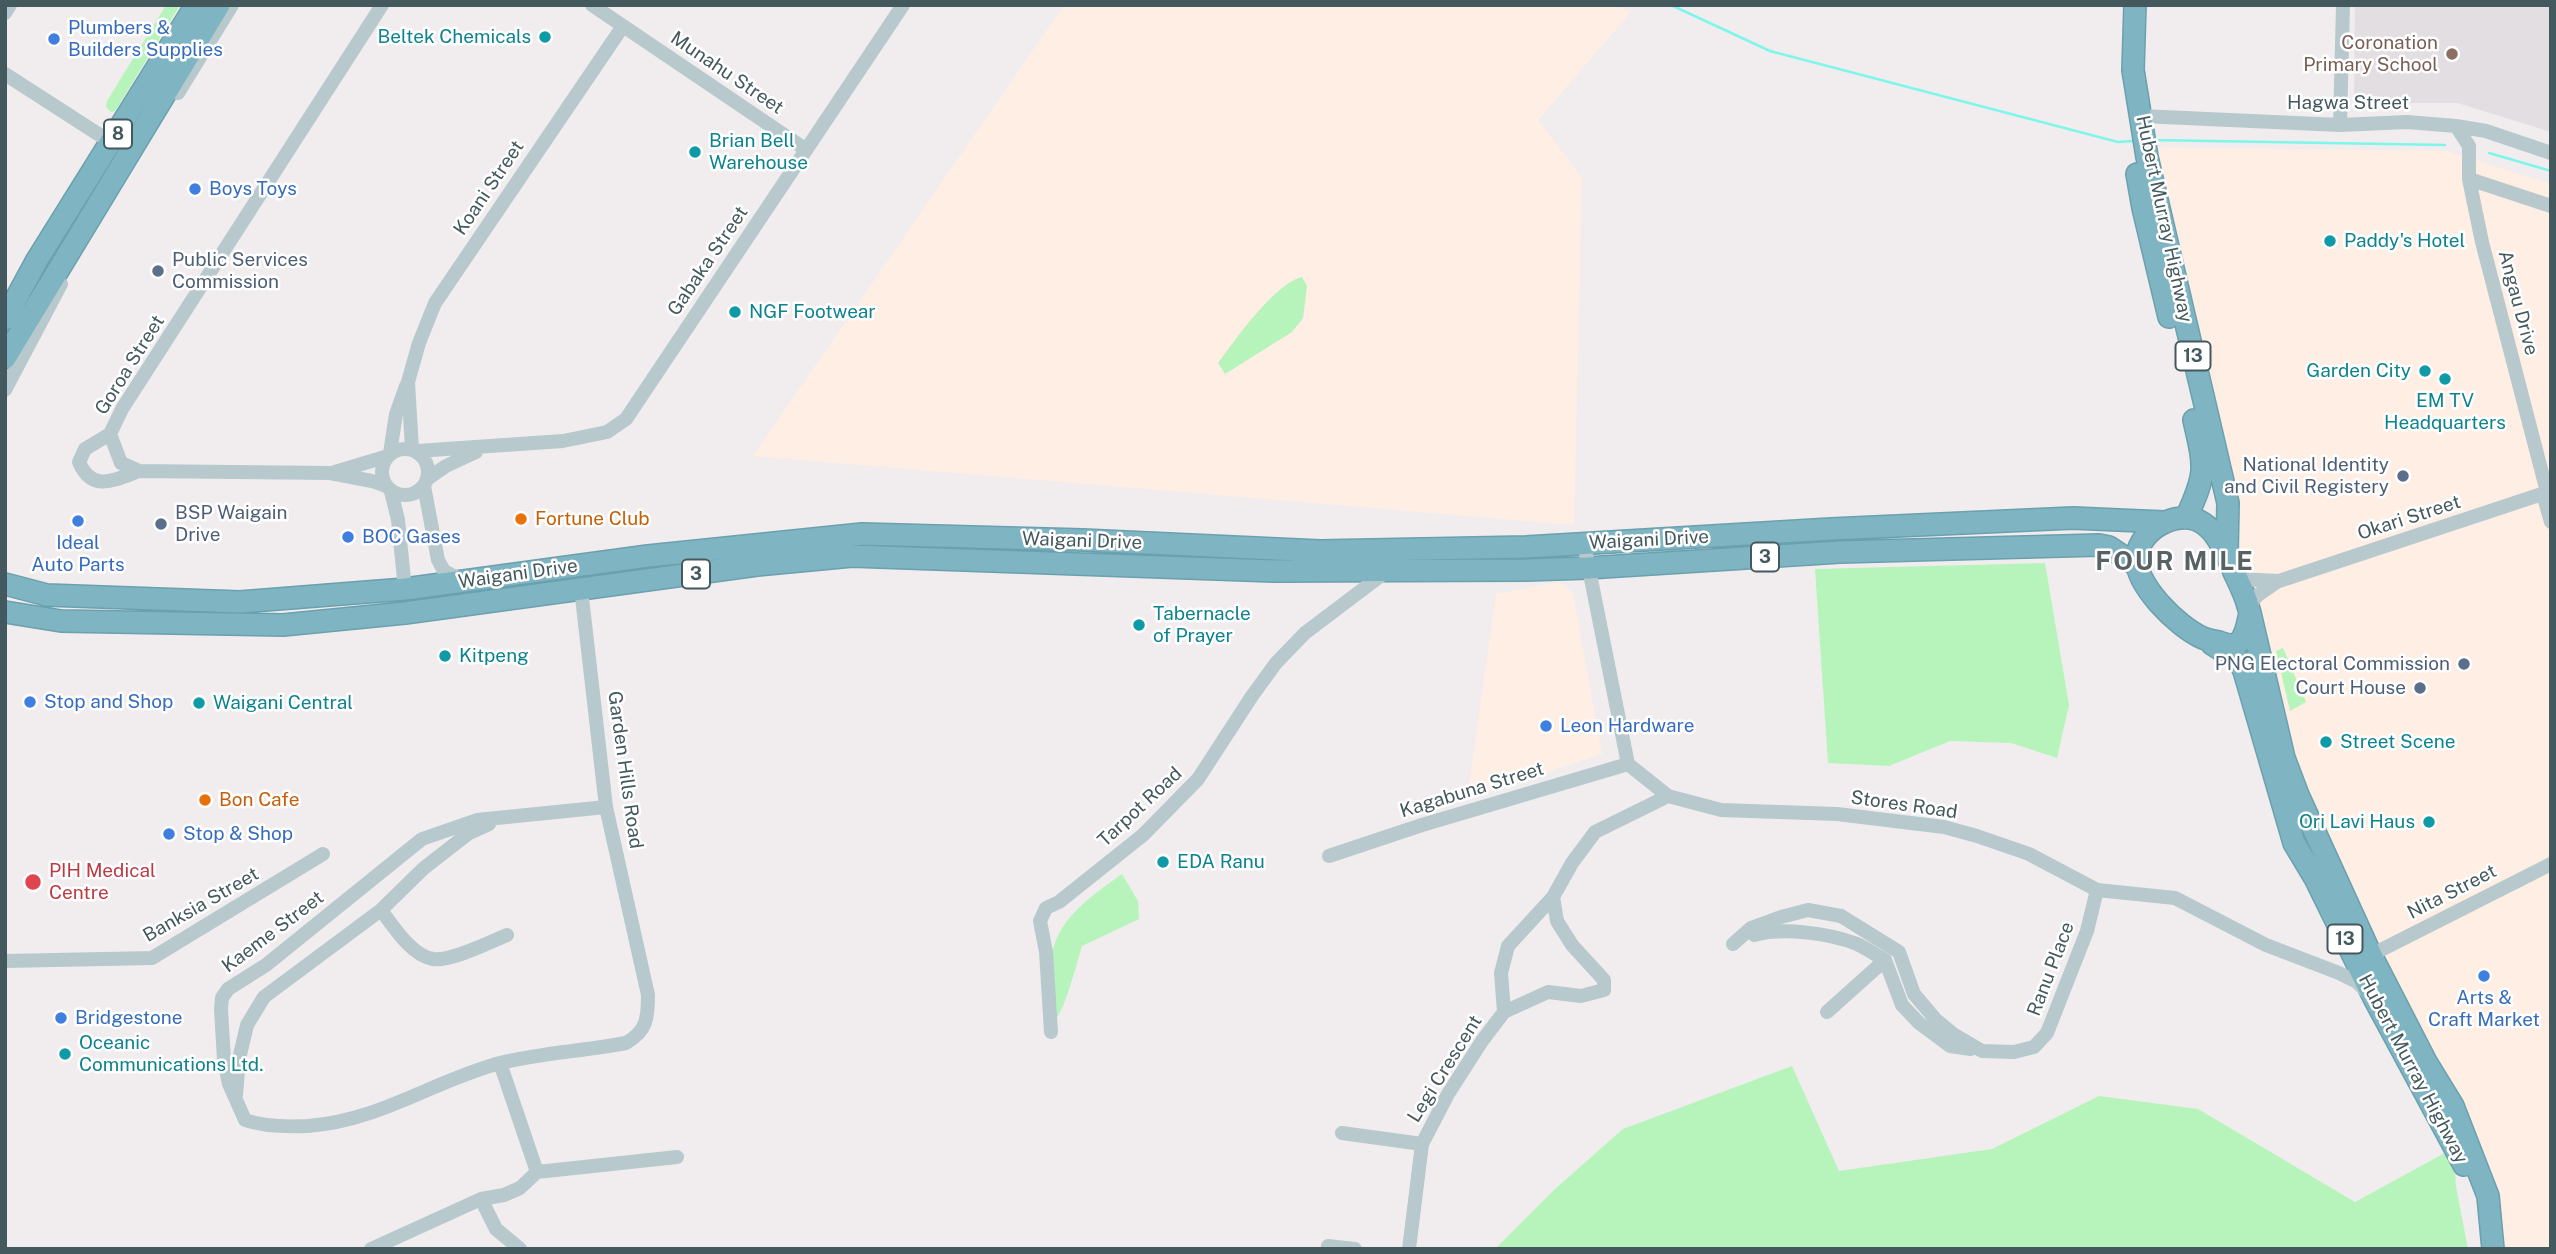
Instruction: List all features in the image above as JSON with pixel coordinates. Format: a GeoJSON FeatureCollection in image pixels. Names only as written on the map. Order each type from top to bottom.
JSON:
{"type":"FeatureCollection","features":[{"type":"Feature","properties":{"kind":"highway","name":"8"},"geometry":{"type":"LineString","coordinates":[[5,319],[37,260],[196,5]]}},
{"type":"Feature","properties":{"kind":"highway","name":"8"},"geometry":{"type":"LineString","coordinates":[[5,358],[87,231],[219,5]]}},
{"type":"Feature","properties":{"kind":"highway","name":"Hubert Murray Highway"},"geometry":{"type":"LineString","coordinates":[[2121,5],[2120,60],[2137,125]]}},
{"type":"Feature","properties":{"kind":"highway","name":"Hubert Murray Highway"},"geometry":{"type":"LineString","coordinates":[[2135,5],[2133,70],[2143,208],[2204,469],[2199,491],[2186,518]]}},
{"type":"Feature","properties":{"kind":"highway","name":"Hubert Murray Highway"},"geometry":{"type":"LineString","coordinates":[[2141,158],[2228,503],[2227,555]]}},
{"type":"Feature","properties":{"kind":"highway"},"geometry":{"type":"LineString","coordinates":[[72,265],[87,231]]}},
{"type":"Feature","properties":{"kind":"highway"},"geometry":{"type":"LineString","coordinates":[[5,293],[37,260]]}},
{"type":"Feature","properties":{"kind":"highway","name":"Waigani Drive"},"geometry":{"type":"LineString","coordinates":[[5,584],[47,595],[240,602],[405,589],[648,556],[862,534],[1320,551],[1584,544],[2073,518],[2164,522]]}},
{"type":"Feature","properties":{"kind":"highway"},"geometry":{"type":"LineString","coordinates":[[2136,565],[2137,552],[2150,532],[2164,522],[2186,518]]}},
{"type":"Feature","properties":{"kind":"highway","name":"13"},"geometry":{"type":"LineString","coordinates":[[2136,565],[2139,576],[2150,593],[2176,620],[2202,638],[2231,646],[2239,643],[2244,634],[2249,610],[2227,555],[2215,533],[2197,519],[2186,518]]}},
{"type":"Feature","properties":{"kind":"highway"},"geometry":{"type":"LineString","coordinates":[[781,543],[781,556],[869,550],[885,557]]}},
{"type":"Feature","properties":{"kind":"highway","name":"Waigani Drive"},"geometry":{"type":"LineString","coordinates":[[5,612],[61,621],[283,625],[508,599],[757,565],[841,557],[1273,571],[1588,568],[1840,552],[2099,544],[2109,547],[2136,565]]}},
{"type":"Feature","properties":{"kind":"highway"},"geometry":{"type":"LineString","coordinates":[[1217,546],[1231,554],[1341,556],[1346,563],[1346,570]]}},
{"type":"Feature","properties":{"kind":"highway"},"geometry":{"type":"LineString","coordinates":[[648,556],[668,563],[753,553],[757,565]]}},
{"type":"Feature","properties":{"kind":"highway"},"geometry":{"type":"LineString","coordinates":[[405,589],[412,604],[496,594],[508,599]]}},
{"type":"Feature","properties":{"kind":"highway","name":"Hubert Murray Highway"},"geometry":{"type":"LineString","coordinates":[[2249,610],[2284,758],[2298,795],[2371,955],[2426,1062],[2453,1106],[2488,1196],[2493,1249]]}},
{"type":"Feature","properties":{"kind":"highway"},"geometry":{"type":"LineString","coordinates":[[5,626],[61,621]]}},
{"type":"Feature","properties":{"kind":"highway","name":"Hubert Murray Highway"},"geometry":{"type":"LineString","coordinates":[[2202,638],[2239,661],[2294,843],[2315,878],[2374,998],[2467,1171],[2478,1211],[2482,1249]]}},
{"type":"Feature","properties":{"kind":"street"},"geometry":{"type":"LineString","coordinates":[[5,13],[10,5]]}},
{"type":"Feature","properties":{"kind":"street"},"geometry":{"type":"LineString","coordinates":[[87,231],[232,5]]}},
{"type":"Feature","properties":{"kind":"street","name":"Goroa Street"},"geometry":{"type":"LineString","coordinates":[[139,471],[121,463],[110,434],[122,409],[382,5]]}},
{"type":"Feature","properties":{"kind":"street","name":"Munahu Street"},"geometry":{"type":"LineString","coordinates":[[592,5],[805,149]]}},
{"type":"Feature","properties":{"kind":"street","name":"Gabaka Street"},"geometry":{"type":"LineString","coordinates":[[415,450],[563,441],[607,432],[626,419],[903,5]]}},
{"type":"Feature","properties":{"kind":"street"},"geometry":{"type":"LineString","coordinates":[[2340,125],[2343,5]]}},
{"type":"Feature","properties":{"kind":"street","name":"Koani Street"},"geometry":{"type":"LineString","coordinates":[[389,454],[401,395],[435,303],[623,26]]}},
{"type":"Feature","properties":{"kind":"street"},"geometry":{"type":"LineString","coordinates":[[5,74],[112,143]]}},
{"type":"Feature","properties":{"kind":"street","name":"Hagwa Street"},"geometry":{"type":"LineString","coordinates":[[2137,125],[2340,125],[2407,122],[2486,131],[2551,153]]}},
{"type":"Feature","properties":{"kind":"street","name":"Angau Drive"},"geometry":{"type":"LineString","coordinates":[[2456,126],[2469,154],[2469,180],[2482,242],[2547,492],[2551,522]]}},
{"type":"Feature","properties":{"kind":"street"},"geometry":{"type":"LineString","coordinates":[[2469,180],[2551,206]]}},
{"type":"Feature","properties":{"kind":"street"},"geometry":{"type":"LineString","coordinates":[[5,390],[72,265]]}},
{"type":"Feature","properties":{"kind":"street","name":"Koani Street"},"geometry":{"type":"LineString","coordinates":[[408,382],[415,450]]}},
{"type":"Feature","properties":{"kind":"street"},"geometry":{"type":"LineString","coordinates":[[110,434],[85,449],[79,462],[84,474],[96,481],[110,482],[139,471],[330,473],[372,481],[405,495],[412,494],[425,483]]}},
{"type":"Feature","properties":{"kind":"street","name":"Gabaka Street"},"geometry":{"type":"LineString","coordinates":[[425,483],[446,466],[487,447]]}},
{"type":"Feature","properties":{"kind":"street"},"geometry":{"type":"LineString","coordinates":[[330,473],[403,448],[415,450],[427,463],[425,483],[438,560],[444,570],[463,581]]}},
{"type":"Feature","properties":{"kind":"street"},"geometry":{"type":"LineString","coordinates":[[389,454],[382,471],[398,520],[405,589]]}},
{"type":"Feature","properties":{"kind":"street","name":"Okari Street"},"geometry":{"type":"LineString","coordinates":[[2249,610],[2258,595],[2279,581],[2547,492]]}},
{"type":"Feature","properties":{"kind":"street"},"geometry":{"type":"LineString","coordinates":[[1584,544],[1628,764]]}},
{"type":"Feature","properties":{"kind":"street","name":"Tarpot Road"},"geometry":{"type":"LineString","coordinates":[[1051,1032],[1046,952],[1040,921],[1046,908],[1059,902],[1143,835],[1198,779],[1276,663],[1304,634],[1389,570]]}},
{"type":"Feature","properties":{"kind":"street","name":"Okari Street"},"geometry":{"type":"LineString","coordinates":[[2237,579],[2279,581]]}},
{"type":"Feature","properties":{"kind":"street","name":"Garden Hills Road"},"geometry":{"type":"LineString","coordinates":[[581,589],[606,807],[648,995]]}},
{"type":"Feature","properties":{"kind":"street","name":"Stores Road"},"geometry":{"type":"LineString","coordinates":[[1628,764],[1668,796],[1721,810],[1837,814],[1944,827],[2029,854],[2097,890],[2175,898],[2266,945],[2357,982],[2374,998]]}},
{"type":"Feature","properties":{"kind":"street","name":"Kagabuna Street"},"geometry":{"type":"LineString","coordinates":[[1329,856],[1422,825],[1628,764]]}},
{"type":"Feature","properties":{"kind":"street"},"geometry":{"type":"LineString","coordinates":[[1504,1012],[1501,973],[1508,946],[1553,897],[1572,863],[1595,832],[1668,796]]}},
{"type":"Feature","properties":{"kind":"street","name":"Kaeme Street"},"geometry":{"type":"LineString","coordinates":[[606,807],[477,820],[422,839],[266,965],[228,989],[222,998],[223,1051],[229,1084],[245,1120],[256,1124],[292,1127],[334,1124],[362,1117],[499,1063],[626,1043],[638,1036],[645,1025],[648,995]]}},
{"type":"Feature","properties":{"kind":"street"},"geometry":{"type":"LineString","coordinates":[[236,1100],[239,1059],[247,1025],[264,997],[381,910],[424,868],[469,833],[499,819]]}},
{"type":"Feature","properties":{"kind":"street","name":"Banksia Street"},"geometry":{"type":"LineString","coordinates":[[5,961],[152,958],[323,855]]}},
{"type":"Feature","properties":{"kind":"street","name":"Nita Street"},"geometry":{"type":"LineString","coordinates":[[2371,955],[2551,864]]}},
{"type":"Feature","properties":{"kind":"street","name":"Ranu Place"},"geometry":{"type":"LineString","coordinates":[[1982,1051],[1952,1034],[1914,994],[1899,952],[1841,916],[1808,910],[1751,928],[1736,941],[1770,930],[1816,934],[1856,944],[1885,960],[1902,1005],[1919,1023],[1950,1046],[1982,1051],[2014,1052],[2034,1047],[2048,1033],[2087,931],[2097,890]]}},
{"type":"Feature","properties":{"kind":"street","name":"Legi Crescent"},"geometry":{"type":"LineString","coordinates":[[1422,1144],[1448,1094],[1504,1012],[1548,992],[1581,996],[1604,990],[1604,980],[1572,945],[1557,921],[1553,897]]}},
{"type":"Feature","properties":{"kind":"street"},"geometry":{"type":"LineString","coordinates":[[381,910],[412,946],[434,960],[507,935]]}},
{"type":"Feature","properties":{"kind":"street"},"geometry":{"type":"LineString","coordinates":[[1827,1012],[1885,960]]}},
{"type":"Feature","properties":{"kind":"street"},"geometry":{"type":"LineString","coordinates":[[499,1063],[537,1172]]}},
{"type":"Feature","properties":{"kind":"street"},"geometry":{"type":"LineString","coordinates":[[1342,1133],[1422,1144],[1409,1249]]}},
{"type":"Feature","properties":{"kind":"street"},"geometry":{"type":"LineString","coordinates":[[371,1249],[481,1199],[512,1192],[537,1172],[677,1157]]}},
{"type":"Feature","properties":{"kind":"street"},"geometry":{"type":"LineString","coordinates":[[481,1199],[496,1229],[520,1249]]}},
{"type":"Feature","properties":{"kind":"street"},"geometry":{"type":"LineString","coordinates":[[1328,1245],[1355,1249]]}},
{"type":"Feature","properties":{"kind":"shaded area"},"geometry":{"type":"Polygon","coordinates":[[[1064,5],[1613,5],[1631,12],[1538,120],[1582,178],[1574,525],[753,456],[1064,5]]]}},
{"type":"Feature","properties":{"kind":"shaded area","name":"Coronation Primary School"},"geometry":{"type":"Polygon","coordinates":[[[2355,5],[2551,5],[2551,132],[2458,103],[2354,103],[2355,5]]]}},
{"type":"Feature","properties":{"kind":"shaded area"},"geometry":{"type":"Polygon","coordinates":[[[2155,147],[2447,151],[2551,184],[2551,862],[2370,951],[2292,765],[2250,571],[2235,533],[2155,147]]]}},
{"type":"Feature","properties":{"kind":"shaded area"},"geometry":{"type":"Polygon","coordinates":[[[1559,582],[1573,593],[1602,754],[1467,799],[1496,594],[1559,582]]]}},
{"type":"Feature","properties":{"kind":"shaded area"},"geometry":{"type":"Polygon","coordinates":[[[2551,868],[2551,1249],[2502,1249],[2499,1198],[2471,1136],[2379,954],[2551,868]]]}},
{"type":"Feature","properties":{"kind":"green space"},"geometry":{"type":"Polygon","coordinates":[[[166,5],[180,5],[115,111],[111,112],[106,107],[107,101],[166,5]]]}},
{"type":"Feature","properties":{"kind":"green space"},"geometry":{"type":"Polygon","coordinates":[[[1302,277],[1307,286],[1303,318],[1292,332],[1225,374],[1218,363],[1245,327],[1280,290],[1302,277]]]}},
{"type":"Feature","properties":{"kind":"green space"},"geometry":{"type":"Polygon","coordinates":[[[2045,563],[2069,705],[2057,758],[2011,743],[1950,741],[1889,766],[1828,763],[1815,569],[2045,563]]]}},
{"type":"Feature","properties":{"kind":"green space"},"geometry":{"type":"Polygon","coordinates":[[[2283,648],[2306,702],[2290,711],[2276,651],[2283,648]]]}},
{"type":"Feature","properties":{"kind":"green space"},"geometry":{"type":"Polygon","coordinates":[[[1122,874],[1138,901],[1139,919],[1082,946],[1067,996],[1056,1018],[1051,964],[1058,935],[1086,901],[1122,874]]]}},
{"type":"Feature","properties":{"kind":"green space"},"geometry":{"type":"Polygon","coordinates":[[[1792,1066],[1839,1171],[1992,1149],[2099,1096],[2198,1109],[2355,1202],[2454,1148],[2456,1187],[2468,1249],[1495,1249],[1555,1189],[1623,1129],[1792,1066]]]}},
{"type":"Feature","properties":{"kind":"waterway"},"geometry":{"type":"LineString","coordinates":[[1671,5],[1770,51],[2118,142],[2134,141]]}},
{"type":"Feature","properties":{"kind":"waterway"},"geometry":{"type":"LineString","coordinates":[[2151,140],[2445,145]]}},
{"type":"Feature","properties":{"kind":"waterway"},"geometry":{"type":"LineString","coordinates":[[2489,153],[2551,171]]}},
{"type":"Feature","properties":{"kind":"place","name":"Beltek Chemicals"},"geometry":{"type":"Point","coordinates":[545,37]}},
{"type":"Feature","properties":{"kind":"place","name":"Plumbers & Builders Supplies"},"geometry":{"type":"Point","coordinates":[54,39]}},
{"type":"Feature","properties":{"kind":"place","name":"Coronation Primary School"},"geometry":{"type":"Point","coordinates":[2452,54]}},
{"type":"Feature","properties":{"kind":"place","name":"Brian Bell Warehouse"},"geometry":{"type":"Point","coordinates":[695,152]}},
{"type":"Feature","properties":{"kind":"place","name":"Boys Toys"},"geometry":{"type":"Point","coordinates":[195,189]}},
{"type":"Feature","properties":{"kind":"place","name":"Paddy's Hotel"},"geometry":{"type":"Point","coordinates":[2330,241]}},
{"type":"Feature","properties":{"kind":"place","name":"Public Services Commission"},"geometry":{"type":"Point","coordinates":[158,271]}},
{"type":"Feature","properties":{"kind":"place","name":"NGF Footwear"},"geometry":{"type":"Point","coordinates":[735,312]}},
{"type":"Feature","properties":{"kind":"place","name":"Garden City"},"geometry":{"type":"Point","coordinates":[2425,371]}},
{"type":"Feature","properties":{"kind":"place","name":"EM TV Headquarters"},"geometry":{"type":"Point","coordinates":[2445,379]}},
{"type":"Feature","properties":{"kind":"place","name":"National Identity and Civil Registery"},"geometry":{"type":"Point","coordinates":[2403,476]}},
{"type":"Feature","properties":{"kind":"place","name":"Fortune Club"},"geometry":{"type":"Point","coordinates":[521,519]}},
{"type":"Feature","properties":{"kind":"place","name":"Ideal Auto Parts"},"geometry":{"type":"Point","coordinates":[78,521]}},
{"type":"Feature","properties":{"kind":"place","name":"BSP Waigain Drive"},"geometry":{"type":"Point","coordinates":[161,524]}},
{"type":"Feature","properties":{"kind":"place","name":"BOC Gases"},"geometry":{"type":"Point","coordinates":[348,537]}},
{"type":"Feature","properties":{"kind":"place","name":"Tabernacle of Prayer"},"geometry":{"type":"Point","coordinates":[1139,625]}},
{"type":"Feature","properties":{"kind":"place","name":"Kitpeng"},"geometry":{"type":"Point","coordinates":[445,656]}},
{"type":"Feature","properties":{"kind":"place","name":"PNG Electoral Commission"},"geometry":{"type":"Point","coordinates":[2464,664]}},
{"type":"Feature","properties":{"kind":"place","name":"Court House"},"geometry":{"type":"Point","coordinates":[2420,688]}},
{"type":"Feature","properties":{"kind":"place","name":"Stop and Shop"},"geometry":{"type":"Point","coordinates":[30,702]}},
{"type":"Feature","properties":{"kind":"place","name":"Waigani Central"},"geometry":{"type":"Point","coordinates":[199,703]}},
{"type":"Feature","properties":{"kind":"place","name":"Leon Hardware"},"geometry":{"type":"Point","coordinates":[1546,726]}},
{"type":"Feature","properties":{"kind":"place","name":"Street Scene"},"geometry":{"type":"Point","coordinates":[2326,742]}},
{"type":"Feature","properties":{"kind":"place","name":"Bon Cafe"},"geometry":{"type":"Point","coordinates":[205,800]}},
{"type":"Feature","properties":{"kind":"place","name":"Ori Lavi Haus"},"geometry":{"type":"Point","coordinates":[2429,822]}},
{"type":"Feature","properties":{"kind":"place","name":"Stop & Shop"},"geometry":{"type":"Point","coordinates":[169,834]}},
{"type":"Feature","properties":{"kind":"place","name":"EDA Ranu"},"geometry":{"type":"Point","coordinates":[1163,862]}},
{"type":"Feature","properties":{"kind":"place","name":"PIH Medical Centre"},"geometry":{"type":"Point","coordinates":[33,882]}},
{"type":"Feature","properties":{"kind":"place","name":"Arts & Craft Market"},"geometry":{"type":"Point","coordinates":[2484,976]}},
{"type":"Feature","properties":{"kind":"place","name":"Bridgestone"},"geometry":{"type":"Point","coordinates":[61,1018]}},
{"type":"Feature","properties":{"kind":"place","name":"Oceanic Communications Ltd."},"geometry":{"type":"Point","coordinates":[65,1054]}},
{"type":"Feature","properties":{"kind":"district","name":"FOUR MILE"},"geometry":{"type":"Point","coordinates":[2175,562]}}]}
